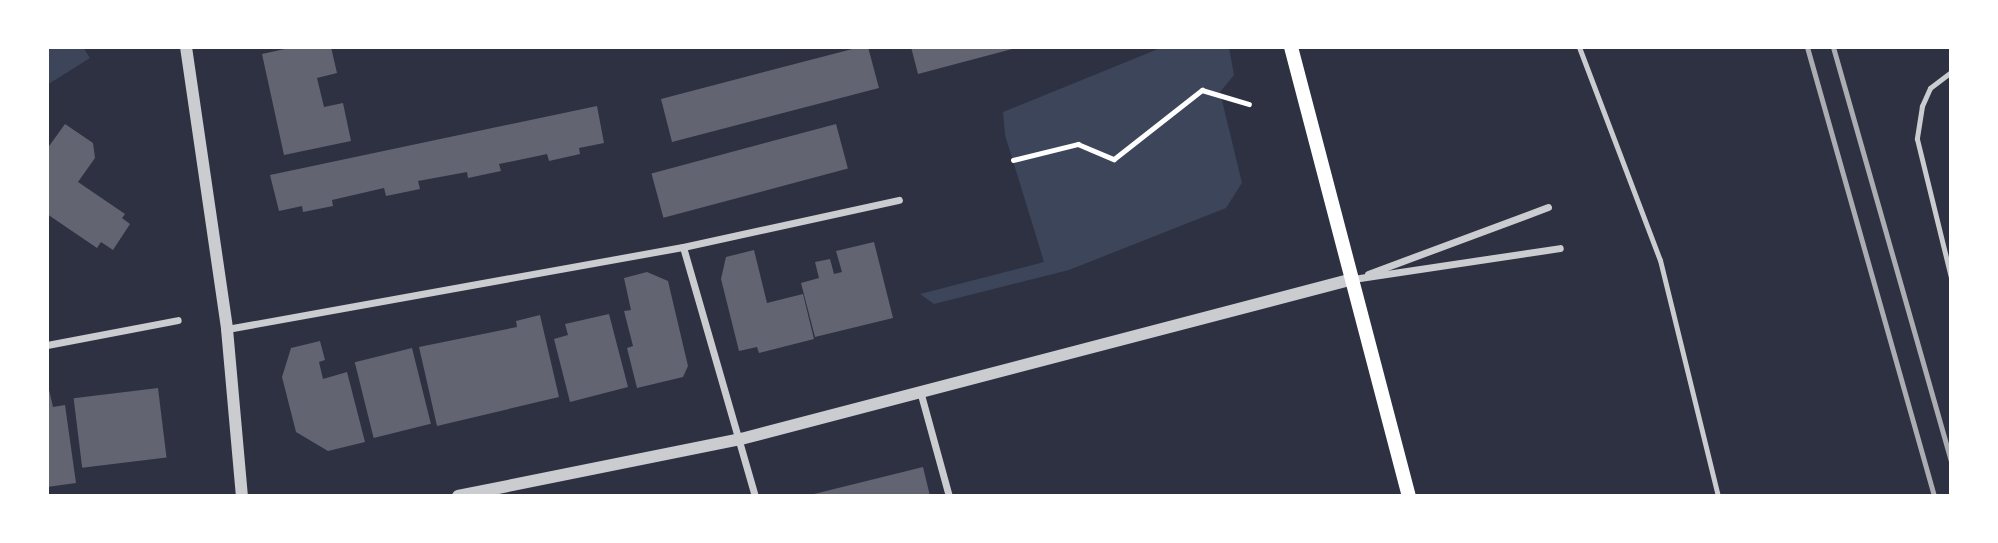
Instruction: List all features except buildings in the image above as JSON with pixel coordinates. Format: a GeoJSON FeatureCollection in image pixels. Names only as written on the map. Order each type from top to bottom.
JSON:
{"type":"FeatureCollection","features":[{"type":"Feature","properties":{"kind":"main road"},"geometry":{"type":"LineString","coordinates":[[1291,47],[1409,496]]}},
{"type":"Feature","properties":{"kind":"street"},"geometry":{"type":"LineString","coordinates":[[186,47],[227,329],[242,496]]}},
{"type":"Feature","properties":{"kind":"street"},"geometry":{"type":"LineString","coordinates":[[227,329],[683,247],[899,200]]}},
{"type":"Feature","properties":{"kind":"street"},"geometry":{"type":"LineString","coordinates":[[458,496],[741,439],[1353,279],[1548,208]]}},
{"type":"Feature","properties":{"kind":"street"},"geometry":{"type":"LineString","coordinates":[[683,247],[716,368],[741,439],[755,496]]}},
{"type":"Feature","properties":{"kind":"street"},"geometry":{"type":"LineString","coordinates":[[1353,279],[1560,248]]}},
{"type":"Feature","properties":{"kind":"street"},"geometry":{"type":"LineString","coordinates":[[47,345],[178,320]]}},
{"type":"Feature","properties":{"kind":"street"},"geometry":{"type":"LineString","coordinates":[[920,391],[949,496]]}},
{"type":"Feature","properties":{"kind":"lane"},"geometry":{"type":"LineString","coordinates":[[1579,47],[1660,260],[1718,496]]}},
{"type":"Feature","properties":{"kind":"lane"},"geometry":{"type":"LineString","coordinates":[[1951,72],[1930,88],[1922,106],[1917,139],[1951,277]]}},
{"type":"Feature","properties":{"kind":"path"},"geometry":{"type":"LineString","coordinates":[[1013,160],[1078,144],[1114,159],[1202,89],[1249,104]]}},
{"type":"Feature","properties":{"kind":"shaded area"},"geometry":{"type":"Polygon","coordinates":[[[47,47],[83,47],[90,58],[47,85],[47,47]]]}},
{"type":"Feature","properties":{"kind":"shaded area"},"geometry":{"type":"Polygon","coordinates":[[[1163,47],[1229,47],[1234,75],[1220,92],[1242,183],[1226,208],[1069,270],[934,304],[920,294],[1044,262],[1005,135],[1003,112],[1163,47]]]}},
{"type":"Feature","properties":{"kind":"railway"},"geometry":{"type":"LineString","coordinates":[[1807,47],[1934,496]]}},
{"type":"Feature","properties":{"kind":"railway"},"geometry":{"type":"LineString","coordinates":[[1833,47],[1951,461]]}}]}
